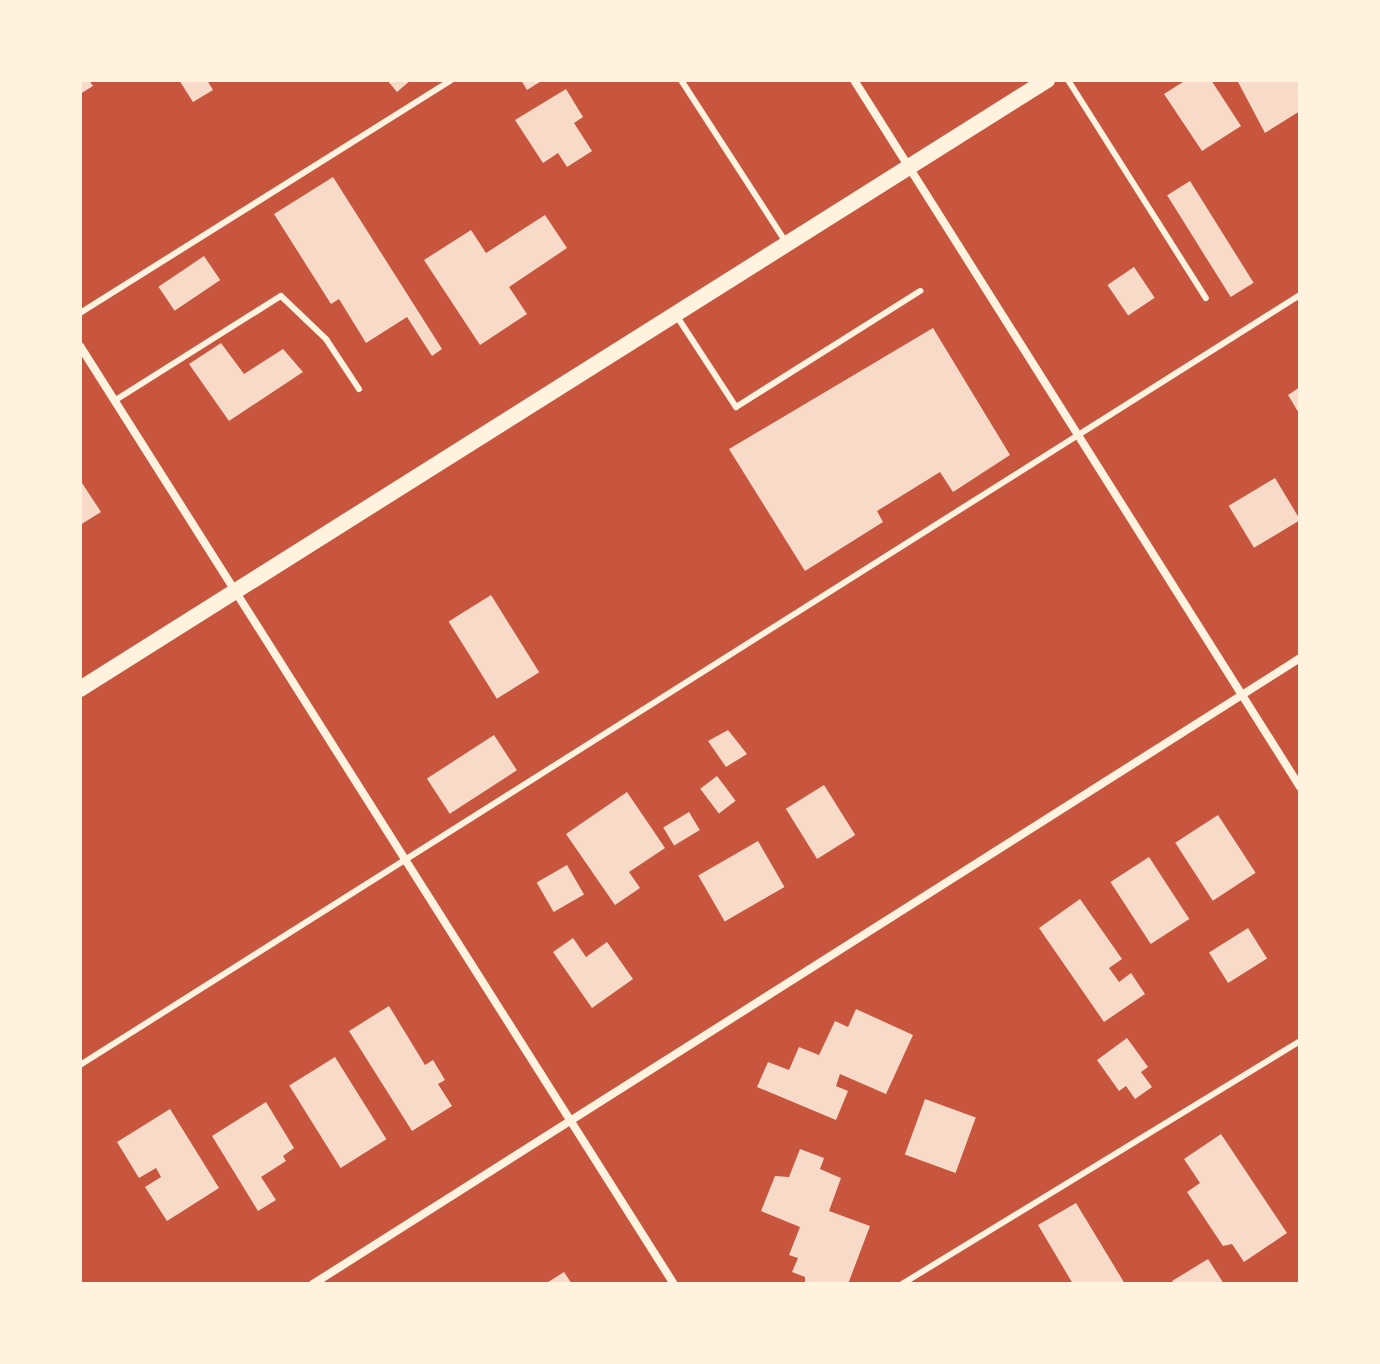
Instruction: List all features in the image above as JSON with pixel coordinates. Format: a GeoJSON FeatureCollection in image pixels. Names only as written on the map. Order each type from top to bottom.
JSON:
{"type":"FeatureCollection","features":[{"type":"Feature","properties":{"kind":"main road"},"geometry":{"type":"LineString","coordinates":[[80,689],[908,164],[1047,80]]}},
{"type":"Feature","properties":{"kind":"street"},"geometry":{"type":"LineString","coordinates":[[854,80],[1300,787]]}},
{"type":"Feature","properties":{"kind":"street"},"geometry":{"type":"LineString","coordinates":[[80,346],[674,1284]]}},
{"type":"Feature","properties":{"kind":"street"},"geometry":{"type":"LineString","coordinates":[[313,1284],[1300,658]]}},
{"type":"Feature","properties":{"kind":"lane"},"geometry":{"type":"LineString","coordinates":[[80,313],[451,80]]}},
{"type":"Feature","properties":{"kind":"lane"},"geometry":{"type":"LineString","coordinates":[[681,80],[786,242]]}},
{"type":"Feature","properties":{"kind":"lane"},"geometry":{"type":"LineString","coordinates":[[1068,80],[1206,298]]}},
{"type":"Feature","properties":{"kind":"lane"},"geometry":{"type":"LineString","coordinates":[[674,312],[736,407],[920,291]]}},
{"type":"Feature","properties":{"kind":"lane"},"geometry":{"type":"LineString","coordinates":[[80,1065],[1300,295]]}},
{"type":"Feature","properties":{"kind":"lane"},"geometry":{"type":"LineString","coordinates":[[114,401],[281,296],[326,339],[359,389]]}},
{"type":"Feature","properties":{"kind":"lane"},"geometry":{"type":"LineString","coordinates":[[902,1284],[1300,1041]]}},
{"type":"Feature","properties":{"kind":"building"},"geometry":{"type":"Polygon","coordinates":[[[80,80],[89,80],[93,86],[80,94],[80,80]]]}},
{"type":"Feature","properties":{"kind":"building"},"geometry":{"type":"Polygon","coordinates":[[[179,80],[207,80],[213,90],[193,102],[179,80]]]}},
{"type":"Feature","properties":{"kind":"building"},"geometry":{"type":"Polygon","coordinates":[[[387,80],[411,80],[397,92],[387,80]]]}},
{"type":"Feature","properties":{"kind":"building"},"geometry":{"type":"Polygon","coordinates":[[[521,80],[543,80],[527,90],[521,80]]]}},
{"type":"Feature","properties":{"kind":"building"},"geometry":{"type":"Polygon","coordinates":[[[1186,80],[1211,80],[1241,126],[1202,151],[1164,94],[1186,80]]]}},
{"type":"Feature","properties":{"kind":"building"},"geometry":{"type":"Polygon","coordinates":[[[1237,80],[1300,80],[1300,111],[1265,133],[1237,80]]]}},
{"type":"Feature","properties":{"kind":"building"},"geometry":{"type":"Polygon","coordinates":[[[566,89],[583,117],[574,123],[592,151],[567,167],[558,153],[543,163],[515,120],[566,89]]]}},
{"type":"Feature","properties":{"kind":"building"},"geometry":{"type":"Polygon","coordinates":[[[333,177],[442,349],[432,356],[407,317],[366,343],[339,299],[331,304],[274,214],[333,177]]]}},
{"type":"Feature","properties":{"kind":"building"},"geometry":{"type":"Polygon","coordinates":[[[1190,181],[1254,283],[1231,297],[1167,195],[1190,181]]]}},
{"type":"Feature","properties":{"kind":"building"},"geometry":{"type":"Polygon","coordinates":[[[545,215],[567,248],[509,287],[527,314],[480,345],[424,260],[471,230],[486,253],[545,215]]]}},
{"type":"Feature","properties":{"kind":"building"},"geometry":{"type":"Polygon","coordinates":[[[204,256],[220,280],[175,311],[158,287],[204,256]]]}},
{"type":"Feature","properties":{"kind":"building"},"geometry":{"type":"Polygon","coordinates":[[[1134,267],[1155,298],[1128,316],[1107,285],[1134,267]]]}},
{"type":"Feature","properties":{"kind":"building"},"geometry":{"type":"Polygon","coordinates":[[[933,328],[1010,455],[953,492],[940,472],[877,511],[883,522],[805,571],[729,449],[933,328]]]}},
{"type":"Feature","properties":{"kind":"building"},"geometry":{"type":"Polygon","coordinates":[[[221,343],[244,374],[283,349],[303,372],[229,421],[189,364],[221,343]]]}},
{"type":"Feature","properties":{"kind":"building"},"geometry":{"type":"Polygon","coordinates":[[[1300,387],[1300,415],[1288,395],[1300,387]]]}},
{"type":"Feature","properties":{"kind":"building"},"geometry":{"type":"Polygon","coordinates":[[[1275,478],[1300,520],[1254,548],[1229,506],[1275,478]]]}},
{"type":"Feature","properties":{"kind":"building"},"geometry":{"type":"Polygon","coordinates":[[[80,480],[101,512],[80,525],[80,480]]]}},
{"type":"Feature","properties":{"kind":"building"},"geometry":{"type":"Polygon","coordinates":[[[491,595],[539,672],[497,699],[449,621],[491,595]]]}},
{"type":"Feature","properties":{"kind":"building"},"geometry":{"type":"Polygon","coordinates":[[[728,730],[747,754],[726,767],[708,741],[728,730]]]}},
{"type":"Feature","properties":{"kind":"building"},"geometry":{"type":"Polygon","coordinates":[[[494,735],[517,770],[450,814],[427,779],[494,735]]]}},
{"type":"Feature","properties":{"kind":"building"},"geometry":{"type":"Polygon","coordinates":[[[717,776],[736,801],[719,813],[700,789],[717,776]]]}},
{"type":"Feature","properties":{"kind":"building"},"geometry":{"type":"Polygon","coordinates":[[[824,785],[855,835],[817,859],[786,809],[824,785]]]}},
{"type":"Feature","properties":{"kind":"building"},"geometry":{"type":"Polygon","coordinates":[[[627,792],[665,848],[629,872],[640,888],[615,905],[566,834],[627,792]]]}},
{"type":"Feature","properties":{"kind":"building"},"geometry":{"type":"Polygon","coordinates":[[[689,812],[700,830],[674,845],[663,827],[689,812]]]}},
{"type":"Feature","properties":{"kind":"building"},"geometry":{"type":"Polygon","coordinates":[[[1218,815],[1256,873],[1213,901],[1175,843],[1218,815]]]}},
{"type":"Feature","properties":{"kind":"building"},"geometry":{"type":"Polygon","coordinates":[[[758,841],[784,887],[725,921],[698,875],[758,841]]]}},
{"type":"Feature","properties":{"kind":"building"},"geometry":{"type":"Polygon","coordinates":[[[1149,857],[1189,919],[1151,944],[1110,882],[1149,857]]]}},
{"type":"Feature","properties":{"kind":"building"},"geometry":{"type":"Polygon","coordinates":[[[567,865],[584,894],[554,912],[537,882],[567,865]]]}},
{"type":"Feature","properties":{"kind":"building"},"geometry":{"type":"Polygon","coordinates":[[[1080,899],[1122,959],[1109,968],[1119,982],[1131,973],[1145,994],[1104,1022],[1039,928],[1080,899]]]}},
{"type":"Feature","properties":{"kind":"building"},"geometry":{"type":"Polygon","coordinates":[[[1248,928],[1267,959],[1228,983],[1209,952],[1248,928]]]}},
{"type":"Feature","properties":{"kind":"building"},"geometry":{"type":"Polygon","coordinates":[[[573,938],[586,957],[607,942],[633,979],[592,1008],[553,952],[573,938]]]}},
{"type":"Feature","properties":{"kind":"building"},"geometry":{"type":"Polygon","coordinates":[[[389,1006],[425,1065],[433,1060],[445,1080],[438,1084],[452,1106],[412,1131],[349,1031],[389,1006]]]}},
{"type":"Feature","properties":{"kind":"building"},"geometry":{"type":"Polygon","coordinates":[[[856,1009],[913,1035],[886,1094],[840,1074],[836,1086],[848,1091],[836,1120],[757,1087],[768,1062],[789,1070],[799,1047],[819,1055],[835,1021],[848,1027],[856,1009]]]}},
{"type":"Feature","properties":{"kind":"building"},"geometry":{"type":"Polygon","coordinates":[[[1127,1038],[1148,1067],[1141,1072],[1152,1087],[1135,1099],[1126,1086],[1119,1091],[1097,1060],[1127,1038]]]}},
{"type":"Feature","properties":{"kind":"building"},"geometry":{"type":"Polygon","coordinates":[[[335,1057],[386,1139],[341,1168],[289,1086],[335,1057]]]}},
{"type":"Feature","properties":{"kind":"building"},"geometry":{"type":"Polygon","coordinates":[[[925,1099],[976,1117],[956,1173],[905,1154],[925,1099]]]}},
{"type":"Feature","properties":{"kind":"building"},"geometry":{"type":"Polygon","coordinates":[[[266,1102],[294,1148],[283,1156],[286,1161],[261,1177],[276,1200],[258,1211],[212,1136],[266,1102]]]}},
{"type":"Feature","properties":{"kind":"building"},"geometry":{"type":"Polygon","coordinates":[[[170,1109],[219,1188],[167,1221],[145,1187],[161,1177],[156,1168],[139,1178],[117,1142],[170,1109]]]}},
{"type":"Feature","properties":{"kind":"building"},"geometry":{"type":"Polygon","coordinates":[[[1221,1134],[1287,1233],[1244,1262],[1232,1244],[1223,1246],[1187,1192],[1200,1183],[1184,1159],[1221,1134]]]}},
{"type":"Feature","properties":{"kind":"building"},"geometry":{"type":"Polygon","coordinates":[[[800,1149],[824,1158],[820,1169],[841,1178],[829,1211],[870,1226],[848,1284],[805,1284],[805,1277],[792,1272],[798,1258],[789,1255],[800,1227],[761,1211],[775,1176],[789,1177],[800,1149]]]}},
{"type":"Feature","properties":{"kind":"building"},"geometry":{"type":"Polygon","coordinates":[[[1076,1203],[1125,1284],[1073,1284],[1038,1225],[1076,1203]]]}},
{"type":"Feature","properties":{"kind":"building"},"geometry":{"type":"Polygon","coordinates":[[[1208,1259],[1224,1284],[1174,1284],[1172,1281],[1208,1259]]]}},
{"type":"Feature","properties":{"kind":"building"},"geometry":{"type":"Polygon","coordinates":[[[564,1272],[572,1284],[545,1284],[564,1272]]]}}]}
